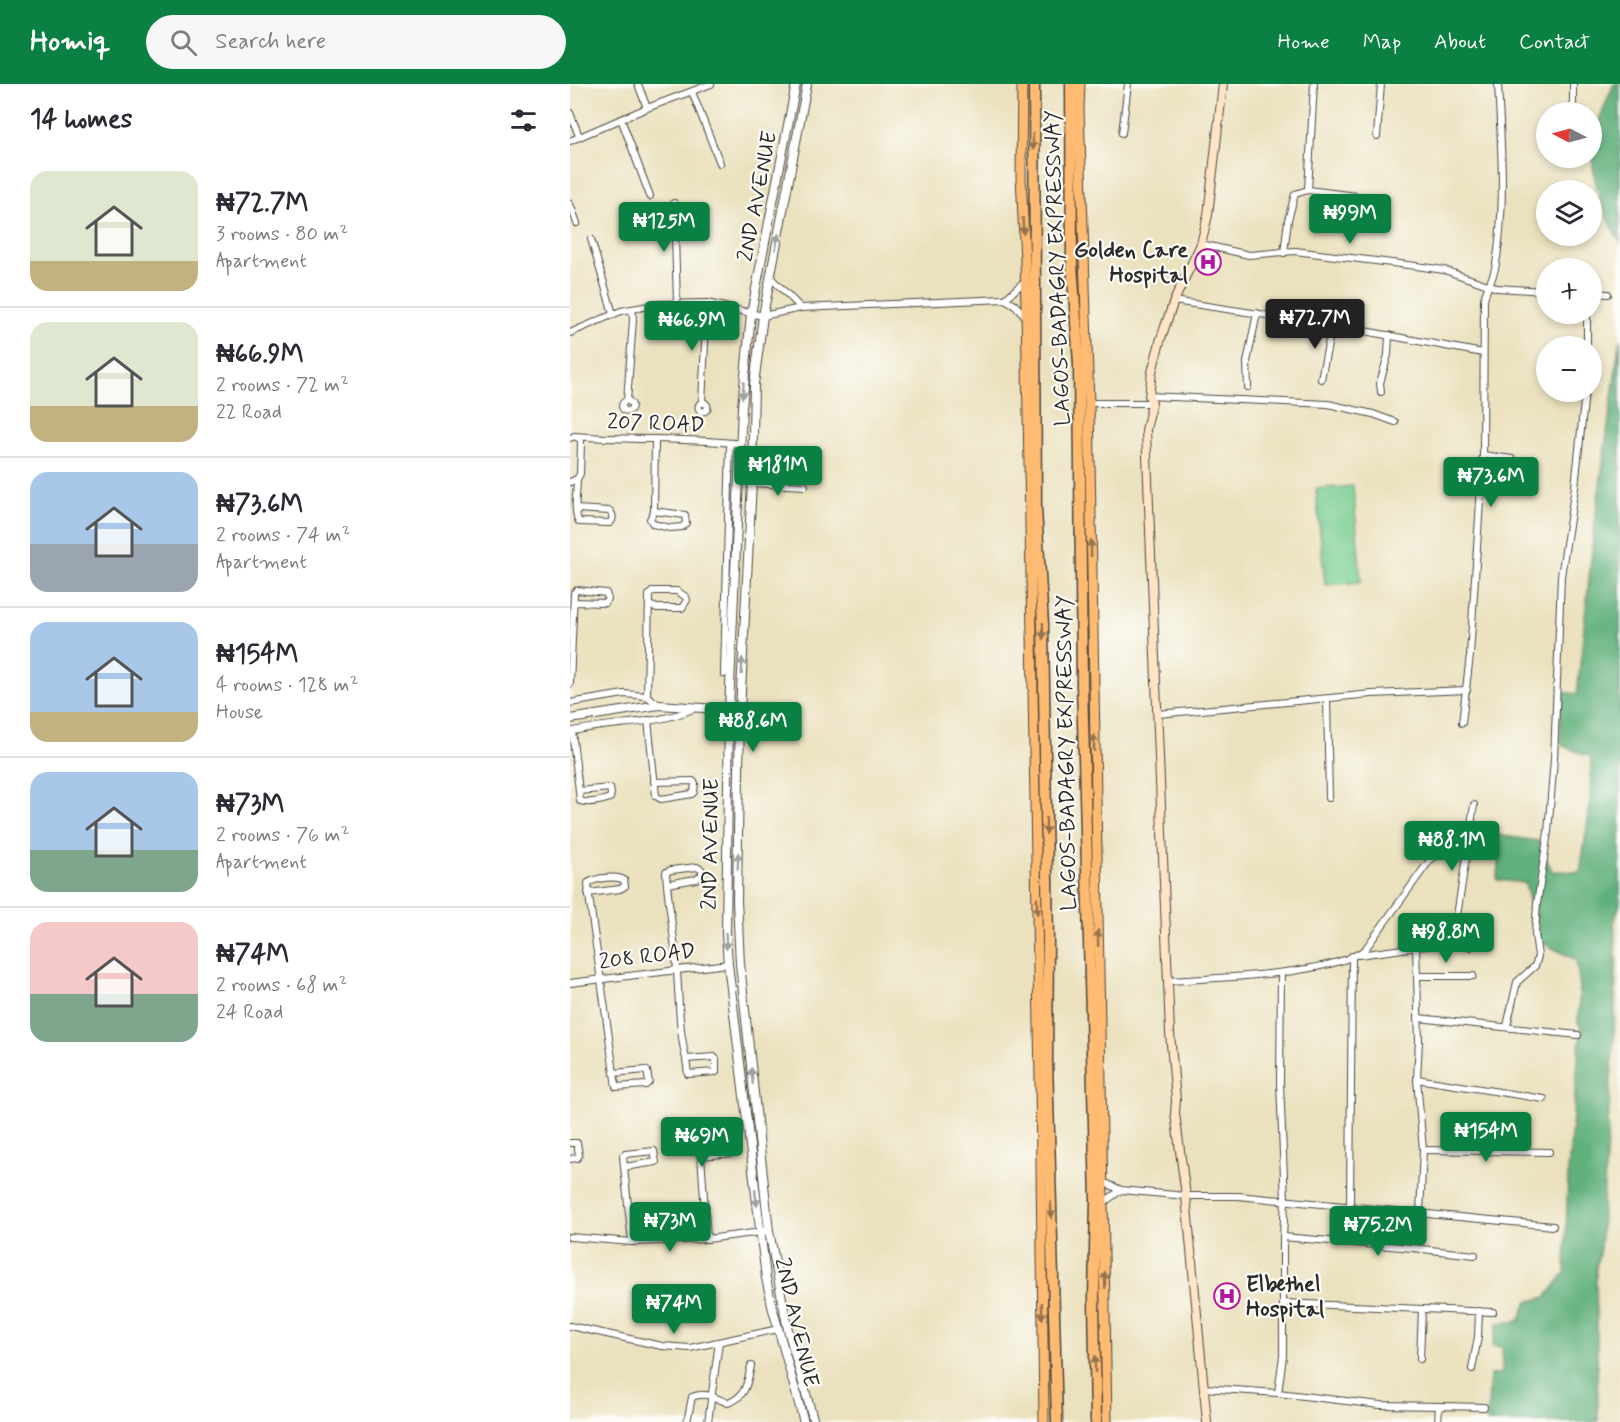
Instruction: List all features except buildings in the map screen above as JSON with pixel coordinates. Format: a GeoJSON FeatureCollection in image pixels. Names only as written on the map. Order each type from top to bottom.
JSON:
{"type":"FeatureCollection","features":[{"type":"Feature","properties":{"kind":"highway","name":"LAGOS-BADAGRY EXPRESSWAY"},"geometry":{"type":"LineString","coordinates":[[1034,84],[1036,508],[1043,624],[1048,941],[1047,1060],[1057,1422]]}},
{"type":"Feature","properties":{"kind":"highway","name":"LAGOS-BADAGRY EXPRESSWAY"},"geometry":{"type":"LineString","coordinates":[[1071,84],[1072,264],[1079,364],[1083,707],[1096,1200],[1094,1298],[1096,1422]]}},
{"type":"Feature","properties":{"kind":"main road","name":"LAGOS-BADAGRY EXPRESSWAY"},"geometry":{"type":"LineString","coordinates":[[1022,84],[1021,176],[1026,316],[1040,1070],[1044,1422]]}},
{"type":"Feature","properties":{"kind":"main road","name":"LAGOS-BADAGRY EXPRESSWAY"},"geometry":{"type":"LineString","coordinates":[[1080,84],[1089,403],[1107,1422]]}},
{"type":"Feature","properties":{"kind":"main road"},"geometry":{"type":"LineString","coordinates":[[1208,1422],[1207,1388],[1188,1196],[1175,1113],[1176,1100],[1170,1033],[1146,430],[1152,372],[1158,346],[1174,301],[1201,244],[1213,185],[1223,84]]}},
{"type":"Feature","properties":{"kind":"main road"},"geometry":{"type":"LineString","coordinates":[[1207,1388],[1213,1422]]}},
{"type":"Feature","properties":{"kind":"street"},"geometry":{"type":"LineString","coordinates":[[638,84],[647,108]]}},
{"type":"Feature","properties":{"kind":"street"},"geometry":{"type":"LineString","coordinates":[[570,141],[711,84]]}},
{"type":"Feature","properties":{"kind":"street","name":"2ND AVENUE"},"geometry":{"type":"LineString","coordinates":[[796,84],[751,314],[745,371],[729,710],[726,893],[728,964],[766,1278],[804,1422]]}},
{"type":"Feature","properties":{"kind":"street","name":"2ND AVENUE"},"geometry":{"type":"LineString","coordinates":[[807,84],[763,316],[754,384],[752,483],[740,710],[737,900],[740,964],[769,1231],[788,1330],[814,1422]]}},
{"type":"Feature","properties":{"kind":"street"},"geometry":{"type":"LineString","coordinates":[[1122,133],[1128,84]]}},
{"type":"Feature","properties":{"kind":"street"},"geometry":{"type":"LineString","coordinates":[[1308,190],[1314,84]]}},
{"type":"Feature","properties":{"kind":"street"},"geometry":{"type":"LineString","coordinates":[[1377,136],[1381,84]]}},
{"type":"Feature","properties":{"kind":"street"},"geometry":{"type":"LineString","coordinates":[[1462,723],[1467,690],[1484,455],[1484,298],[1493,278],[1501,232],[1503,180],[1498,84]]}},
{"type":"Feature","properties":{"kind":"street"},"geometry":{"type":"LineString","coordinates":[[1573,84],[1573,102]]}},
{"type":"Feature","properties":{"kind":"street"},"geometry":{"type":"LineString","coordinates":[[692,92],[720,163]]}},
{"type":"Feature","properties":{"kind":"street"},"geometry":{"type":"LineString","coordinates":[[570,113],[579,136]]}},
{"type":"Feature","properties":{"kind":"street"},"geometry":{"type":"LineString","coordinates":[[621,119],[650,196]]}},
{"type":"Feature","properties":{"kind":"street"},"geometry":{"type":"LineString","coordinates":[[1284,253],[1288,220],[1295,194],[1308,190],[1381,199]]}},
{"type":"Feature","properties":{"kind":"street"},"geometry":{"type":"LineString","coordinates":[[674,203],[677,303]]}},
{"type":"Feature","properties":{"kind":"street"},"geometry":{"type":"LineString","coordinates":[[570,204],[577,224]]}},
{"type":"Feature","properties":{"kind":"street"},"geometry":{"type":"LineString","coordinates":[[591,239],[613,314]]}},
{"type":"Feature","properties":{"kind":"street"},"geometry":{"type":"LineString","coordinates":[[1201,244],[1249,255],[1308,252],[1444,270],[1502,289],[1536,291]]}},
{"type":"Feature","properties":{"kind":"street"},"geometry":{"type":"LineString","coordinates":[[770,277],[801,308]]}},
{"type":"Feature","properties":{"kind":"street"},"geometry":{"type":"LineString","coordinates":[[1005,299],[1025,281]]}},
{"type":"Feature","properties":{"kind":"street"},"geometry":{"type":"LineString","coordinates":[[1602,294],[1608,294]]}},
{"type":"Feature","properties":{"kind":"street"},"geometry":{"type":"LineString","coordinates":[[570,333],[613,314],[660,303],[707,303],[763,316],[801,308],[1005,299],[1026,316]]}},
{"type":"Feature","properties":{"kind":"street"},"geometry":{"type":"LineString","coordinates":[[1174,301],[1483,352]]}},
{"type":"Feature","properties":{"kind":"street"},"geometry":{"type":"LineString","coordinates":[[702,403],[707,303]]}},
{"type":"Feature","properties":{"kind":"street"},"geometry":{"type":"LineString","coordinates":[[627,401],[632,309]]}},
{"type":"Feature","properties":{"kind":"street"},"geometry":{"type":"LineString","coordinates":[[1248,387],[1247,362],[1257,313]]}},
{"type":"Feature","properties":{"kind":"street"},"geometry":{"type":"LineString","coordinates":[[1321,379],[1332,326]]}},
{"type":"Feature","properties":{"kind":"street"},"geometry":{"type":"LineString","coordinates":[[1380,392],[1380,383],[1388,355],[1389,335]]}},
{"type":"Feature","properties":{"kind":"street"},"geometry":{"type":"LineString","coordinates":[[1089,403],[1150,399],[1328,404],[1373,414],[1395,422]]}},
{"type":"Feature","properties":{"kind":"street"},"geometry":{"type":"LineString","coordinates":[[1507,1026],[1517,982],[1535,966],[1538,956],[1535,934],[1537,904],[1548,832],[1554,759],[1561,576],[1575,487],[1584,402]]}},
{"type":"Feature","properties":{"kind":"street"},"geometry":{"type":"LineString","coordinates":[[572,437],[581,440],[580,474],[577,479],[576,509],[577,519],[579,522],[610,523],[612,521],[613,515],[610,511],[576,509]]}},
{"type":"Feature","properties":{"kind":"street","name":"207 ROAD"},"geometry":{"type":"LineString","coordinates":[[572,437],[741,444]]}},
{"type":"Feature","properties":{"kind":"street"},"geometry":{"type":"LineString","coordinates":[[654,511],[680,513],[684,515],[686,523],[682,527],[659,526],[653,524],[651,519],[654,511],[655,440]]}},
{"type":"Feature","properties":{"kind":"street"},"geometry":{"type":"LineString","coordinates":[[724,674],[730,443]]}},
{"type":"Feature","properties":{"kind":"street"},"geometry":{"type":"LineString","coordinates":[[1484,455],[1512,459]]}},
{"type":"Feature","properties":{"kind":"street"},"geometry":{"type":"LineString","coordinates":[[570,482],[577,479]]}},
{"type":"Feature","properties":{"kind":"street"},"geometry":{"type":"LineString","coordinates":[[752,483],[805,486]]}},
{"type":"Feature","properties":{"kind":"street"},"geometry":{"type":"LineString","coordinates":[[570,684],[573,597],[577,590],[606,593],[608,598],[605,603],[574,602]]}},
{"type":"Feature","properties":{"kind":"street"},"geometry":{"type":"LineString","coordinates":[[647,696],[649,595],[653,591],[677,591],[687,597],[682,608],[657,608],[649,605]]}},
{"type":"Feature","properties":{"kind":"street"},"geometry":{"type":"LineString","coordinates":[[1158,714],[1417,691],[1467,690]]}},
{"type":"Feature","properties":{"kind":"street"},"geometry":{"type":"LineString","coordinates":[[570,703],[624,694],[647,696],[659,705]]}},
{"type":"Feature","properties":{"kind":"street"},"geometry":{"type":"LineString","coordinates":[[1327,699],[1329,798]]}},
{"type":"Feature","properties":{"kind":"street"},"geometry":{"type":"LineString","coordinates":[[570,719],[659,705],[740,710]]}},
{"type":"Feature","properties":{"kind":"street"},"geometry":{"type":"LineString","coordinates":[[579,791],[610,788],[611,794],[610,798],[601,801],[581,802],[579,791],[571,731],[671,718],[696,707]]}},
{"type":"Feature","properties":{"kind":"street"},"geometry":{"type":"LineString","coordinates":[[648,720],[654,782],[656,796],[661,799],[694,792],[695,783],[693,781],[654,782]]}},
{"type":"Feature","properties":{"kind":"street"},"geometry":{"type":"LineString","coordinates":[[1453,942],[1474,805]]}},
{"type":"Feature","properties":{"kind":"street"},"geometry":{"type":"LineString","coordinates":[[1350,1207],[1355,956],[1430,860],[1443,850]]}},
{"type":"Feature","properties":{"kind":"street"},"geometry":{"type":"LineString","coordinates":[[667,884],[696,879],[702,875],[702,870],[697,867],[666,872],[667,884],[677,970],[679,1019],[688,1075],[717,1070],[714,1057],[686,1059]]}},
{"type":"Feature","properties":{"kind":"street"},"geometry":{"type":"LineString","coordinates":[[588,893],[620,889],[625,886],[624,880],[619,877],[593,880],[588,883],[588,893],[614,1073],[617,1088],[646,1085],[649,1082],[645,1070],[614,1073]]}},
{"type":"Feature","properties":{"kind":"street"},"geometry":{"type":"LineString","coordinates":[[1168,981],[1281,973],[1334,963],[1355,956],[1416,946],[1453,942],[1470,947]]}},
{"type":"Feature","properties":{"kind":"street"},"geometry":{"type":"LineString","coordinates":[[1416,946],[1417,1079],[1423,1150],[1420,1213]]}},
{"type":"Feature","properties":{"kind":"street","name":"208 ROAD"},"geometry":{"type":"LineString","coordinates":[[570,982],[728,964]]}},
{"type":"Feature","properties":{"kind":"street"},"geometry":{"type":"LineString","coordinates":[[1278,1393],[1284,1356],[1282,1237],[1285,1201],[1280,1083],[1281,973]]}},
{"type":"Feature","properties":{"kind":"street"},"geometry":{"type":"LineString","coordinates":[[1418,976],[1473,976]]}},
{"type":"Feature","properties":{"kind":"street"},"geometry":{"type":"LineString","coordinates":[[1418,1018],[1578,1035]]}},
{"type":"Feature","properties":{"kind":"street"},"geometry":{"type":"LineString","coordinates":[[1417,1079],[1544,1100]]}},
{"type":"Feature","properties":{"kind":"street"},"geometry":{"type":"LineString","coordinates":[[701,1156],[733,1153],[733,1142],[702,1144],[701,1156],[706,1239]]}},
{"type":"Feature","properties":{"kind":"street"},"geometry":{"type":"LineString","coordinates":[[570,1143],[577,1143],[579,1155],[577,1158],[570,1158]]}},
{"type":"Feature","properties":{"kind":"street"},"geometry":{"type":"LineString","coordinates":[[1423,1150],[1549,1152]]}},
{"type":"Feature","properties":{"kind":"street"},"geometry":{"type":"LineString","coordinates":[[624,1167],[654,1163],[657,1160],[656,1152],[623,1156],[624,1167],[632,1242]]}},
{"type":"Feature","properties":{"kind":"street"},"geometry":{"type":"LineString","coordinates":[[1103,1182],[1121,1190],[1188,1196],[1238,1196],[1553,1226]]}},
{"type":"Feature","properties":{"kind":"street"},"geometry":{"type":"LineString","coordinates":[[1103,1203],[1121,1190]]}},
{"type":"Feature","properties":{"kind":"street"},"geometry":{"type":"LineString","coordinates":[[570,1237],[632,1242],[706,1239],[769,1231]]}},
{"type":"Feature","properties":{"kind":"street"},"geometry":{"type":"LineString","coordinates":[[1282,1237],[1475,1255]]}},
{"type":"Feature","properties":{"kind":"street"},"geometry":{"type":"LineString","coordinates":[[1283,1303],[1492,1312]]}},
{"type":"Feature","properties":{"kind":"street"},"geometry":{"type":"LineString","coordinates":[[1420,1359],[1422,1309]]}},
{"type":"Feature","properties":{"kind":"street"},"geometry":{"type":"LineString","coordinates":[[1472,1369],[1478,1337],[1479,1311]]}},
{"type":"Feature","properties":{"kind":"street"},"geometry":{"type":"LineString","coordinates":[[570,1326],[676,1348],[703,1346],[778,1329]]}},
{"type":"Feature","properties":{"kind":"street"},"geometry":{"type":"LineString","coordinates":[[708,1422],[719,1342]]}},
{"type":"Feature","properties":{"kind":"street"},"geometry":{"type":"LineString","coordinates":[[687,1422],[692,1397],[702,1394],[728,1403],[739,1399],[744,1393],[751,1366]]}},
{"type":"Feature","properties":{"kind":"street"},"geometry":{"type":"LineString","coordinates":[[1207,1388],[1278,1393],[1380,1405],[1484,1407]]}},
{"type":"Feature","properties":{"kind":"street"},"geometry":{"type":"LineString","coordinates":[[1438,1406],[1438,1422]]}},
{"type":"Feature","properties":{"kind":"green space"},"geometry":{"type":"Polygon","coordinates":[[[1614,84],[1620,84],[1620,242],[1602,206],[1602,180],[1595,180],[1593,168],[1602,168],[1602,113],[1614,84]]]}},
{"type":"Feature","properties":{"kind":"green space"},"geometry":{"type":"Polygon","coordinates":[[[1620,339],[1620,904],[1614,921],[1616,961],[1614,1035],[1600,1248],[1596,1268],[1598,1422],[1487,1422],[1490,1375],[1502,1373],[1502,1347],[1492,1346],[1498,1323],[1519,1321],[1527,1302],[1546,1297],[1565,1273],[1568,1171],[1581,1027],[1578,1022],[1580,987],[1576,960],[1543,943],[1534,922],[1525,883],[1497,880],[1498,859],[1490,856],[1490,834],[1538,841],[1552,871],[1580,872],[1590,807],[1591,757],[1561,745],[1560,692],[1577,694],[1595,521],[1620,339]]]}},
{"type":"Feature","properties":{"kind":"green space"},"geometry":{"type":"Polygon","coordinates":[[[1353,486],[1361,582],[1325,585],[1316,489],[1353,486]]]}},
{"type":"Feature","properties":{"kind":"place","name":"Golden Care Hospital"},"geometry":{"type":"Point","coordinates":[1208,262]}},
{"type":"Feature","properties":{"kind":"place","name":"Elbethel Hospital"},"geometry":{"type":"Point","coordinates":[1227,1296]}}]}
